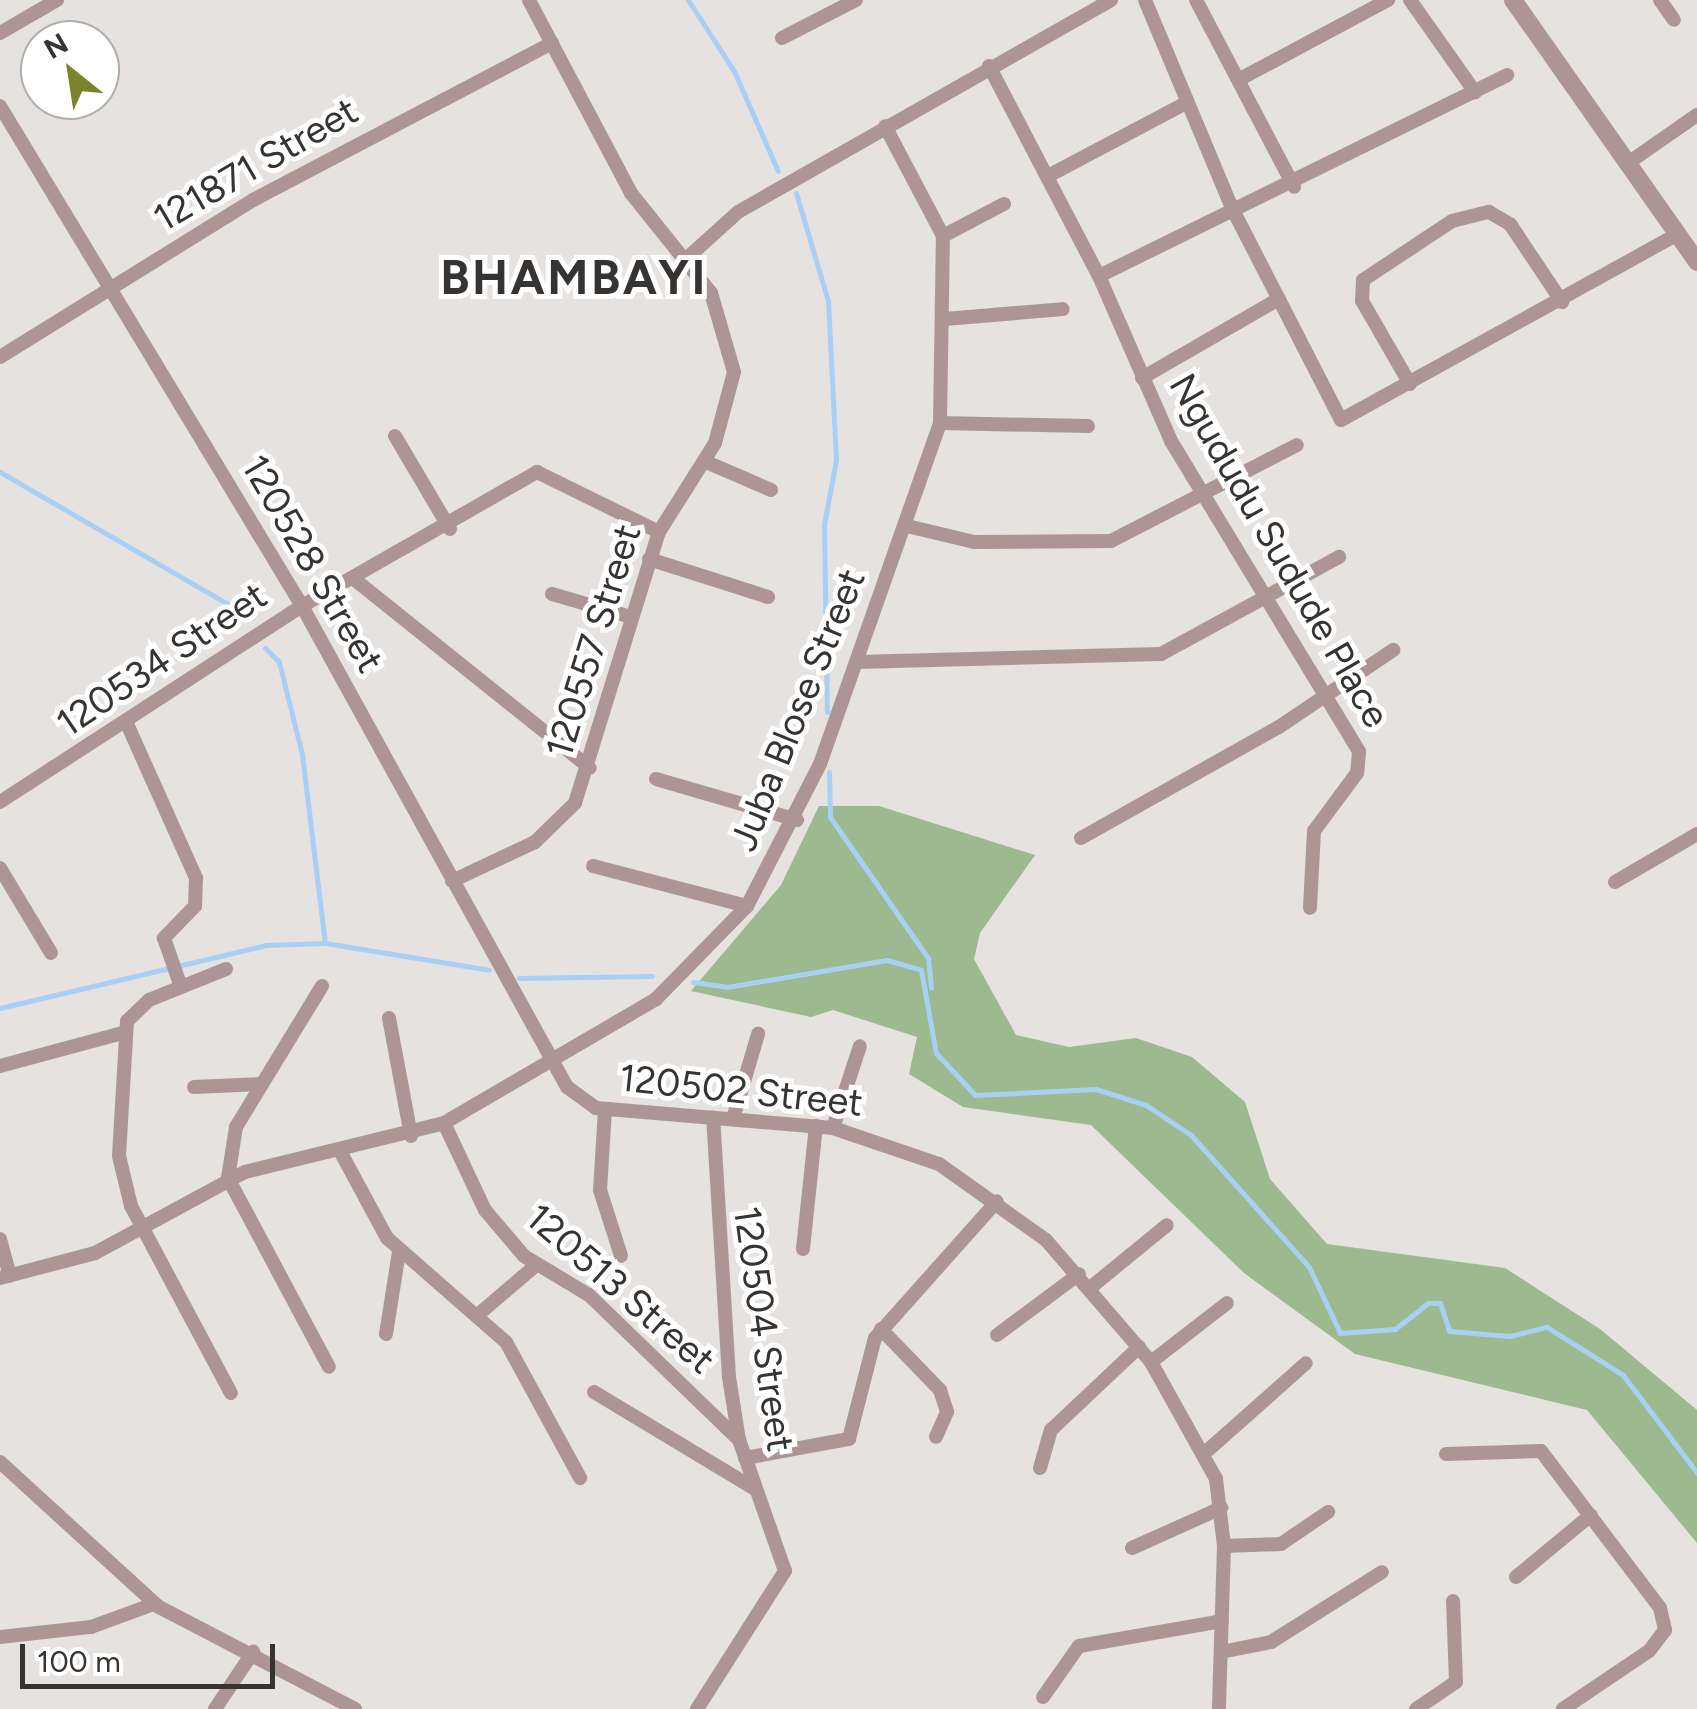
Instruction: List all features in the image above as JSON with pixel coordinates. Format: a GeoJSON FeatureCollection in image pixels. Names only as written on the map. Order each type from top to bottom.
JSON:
{"type":"FeatureCollection","features":[{"type":"Feature","properties":{"kind":"street"},"geometry":{"type":"LineString","coordinates":[[0,33],[57,0]]}},
{"type":"Feature","properties":{"kind":"street","name":"120557 Street"},"geometry":{"type":"LineString","coordinates":[[452,881],[553,828],[590,768],[631,617],[659,532],[724,422],[733,353],[711,293],[638,204],[529,0]]}},
{"type":"Feature","properties":{"kind":"street"},"geometry":{"type":"LineString","coordinates":[[782,38],[856,0]]}},
{"type":"Feature","properties":{"kind":"street"},"geometry":{"type":"LineString","coordinates":[[686,258],[738,212],[988,66],[1111,0]]}},
{"type":"Feature","properties":{"kind":"street"},"geometry":{"type":"LineString","coordinates":[[1145,0],[1234,210],[1341,420],[1562,302],[1678,234]]}},
{"type":"Feature","properties":{"kind":"street"},"geometry":{"type":"LineString","coordinates":[[1196,0],[1294,187]]}},
{"type":"Feature","properties":{"kind":"street"},"geometry":{"type":"LineString","coordinates":[[1240,79],[1388,0]]}},
{"type":"Feature","properties":{"kind":"street"},"geometry":{"type":"LineString","coordinates":[[1410,0],[1475,92]]}},
{"type":"Feature","properties":{"kind":"street"},"geometry":{"type":"LineString","coordinates":[[1513,0],[1697,262]]}},
{"type":"Feature","properties":{"kind":"street"},"geometry":{"type":"LineString","coordinates":[[1660,0],[1674,20]]}},
{"type":"Feature","properties":{"kind":"street","name":"121871 Street"},"geometry":{"type":"LineString","coordinates":[[0,357],[253,200],[552,42]]}},
{"type":"Feature","properties":{"kind":"street","name":"Ngududu Sudude Place"},"geometry":{"type":"LineString","coordinates":[[988,66],[1099,276],[1142,378],[1202,498],[1361,759],[1316,826],[1310,908]]}},
{"type":"Feature","properties":{"kind":"street"},"geometry":{"type":"LineString","coordinates":[[1099,276],[1234,210],[1294,187],[1508,74]]}},
{"type":"Feature","properties":{"kind":"street"},"geometry":{"type":"LineString","coordinates":[[1048,176],[1188,102]]}},
{"type":"Feature","properties":{"kind":"street","name":"120528 Street"},"geometry":{"type":"LineString","coordinates":[[0,106],[302,606],[551,1064]]}},
{"type":"Feature","properties":{"kind":"street"},"geometry":{"type":"LineString","coordinates":[[1628,163],[1697,116]]}},
{"type":"Feature","properties":{"kind":"street","name":"Juba Blose Street"},"geometry":{"type":"LineString","coordinates":[[5,1277],[72,1261],[144,1228],[228,1178],[411,1136],[444,1123],[551,1064],[656,998],[747,906],[797,820],[907,526],[940,423],[945,319],[943,236],[885,126]]}},
{"type":"Feature","properties":{"kind":"street"},"geometry":{"type":"LineString","coordinates":[[943,236],[1004,204]]}},
{"type":"Feature","properties":{"kind":"street"},"geometry":{"type":"LineString","coordinates":[[1410,384],[1368,313],[1363,280],[1452,221],[1488,212],[1510,224],[1562,302]]}},
{"type":"Feature","properties":{"kind":"street"},"geometry":{"type":"LineString","coordinates":[[1142,378],[1279,300]]}},
{"type":"Feature","properties":{"kind":"street"},"geometry":{"type":"LineString","coordinates":[[945,319],[1063,309]]}},
{"type":"Feature","properties":{"kind":"street"},"geometry":{"type":"LineString","coordinates":[[940,423],[1088,426]]}},
{"type":"Feature","properties":{"kind":"street"},"geometry":{"type":"LineString","coordinates":[[395,436],[450,530]]}},
{"type":"Feature","properties":{"kind":"street"},"geometry":{"type":"LineString","coordinates":[[907,526],[974,542],[1111,540],[1202,498],[1297,446]]}},
{"type":"Feature","properties":{"kind":"street"},"geometry":{"type":"LineString","coordinates":[[704,461],[771,490]]}},
{"type":"Feature","properties":{"kind":"street","name":"120534 Street"},"geometry":{"type":"LineString","coordinates":[[0,802],[128,726],[302,606],[450,530],[545,471],[659,532]]}},
{"type":"Feature","properties":{"kind":"street"},"geometry":{"type":"LineString","coordinates":[[857,662],[1137,659],[1262,601],[1339,557]]}},
{"type":"Feature","properties":{"kind":"street"},"geometry":{"type":"LineString","coordinates":[[649,559],[768,597]]}},
{"type":"Feature","properties":{"kind":"street"},"geometry":{"type":"LineString","coordinates":[[354,580],[590,768]]}},
{"type":"Feature","properties":{"kind":"street"},"geometry":{"type":"LineString","coordinates":[[552,594],[631,617]]}},
{"type":"Feature","properties":{"kind":"street"},"geometry":{"type":"LineString","coordinates":[[1082,838],[1322,698],[1393,650]]}},
{"type":"Feature","properties":{"kind":"street"},"geometry":{"type":"LineString","coordinates":[[128,726],[198,892],[166,944],[178,980]]}},
{"type":"Feature","properties":{"kind":"street"},"geometry":{"type":"LineString","coordinates":[[656,779],[797,820]]}},
{"type":"Feature","properties":{"kind":"street"},"geometry":{"type":"LineString","coordinates":[[1615,882],[1697,834]]}},
{"type":"Feature","properties":{"kind":"street"},"geometry":{"type":"LineString","coordinates":[[593,866],[747,906]]}},
{"type":"Feature","properties":{"kind":"street"},"geometry":{"type":"LineString","coordinates":[[0,868],[51,954]]}},
{"type":"Feature","properties":{"kind":"street"},"geometry":{"type":"LineString","coordinates":[[226,970],[178,980],[140,1006],[122,1034],[122,1177],[144,1228],[231,1393]]}},
{"type":"Feature","properties":{"kind":"street"},"geometry":{"type":"LineString","coordinates":[[322,986],[232,1138],[228,1178],[329,1367]]}},
{"type":"Feature","properties":{"kind":"street"},"geometry":{"type":"LineString","coordinates":[[389,1018],[411,1136]]}},
{"type":"Feature","properties":{"kind":"street"},"geometry":{"type":"LineString","coordinates":[[0,1066],[122,1034]]}},
{"type":"Feature","properties":{"kind":"street"},"geometry":{"type":"LineString","coordinates":[[734,1119],[758,1034]]}},
{"type":"Feature","properties":{"kind":"street"},"geometry":{"type":"LineString","coordinates":[[834,1128],[860,1046]]}},
{"type":"Feature","properties":{"kind":"street","name":"120502 Street"},"geometry":{"type":"LineString","coordinates":[[551,1064],[577,1097],[606,1109],[834,1128],[939,1164],[997,1201],[1079,1274],[1151,1362],[1207,1451],[1224,1546],[1220,1709]]}},
{"type":"Feature","properties":{"kind":"street"},"geometry":{"type":"LineString","coordinates":[[194,1087],[262,1084]]}},
{"type":"Feature","properties":{"kind":"street"},"geometry":{"type":"LineString","coordinates":[[606,1109],[600,1190],[621,1256]]}},
{"type":"Feature","properties":{"kind":"street","name":"120504 Street"},"geometry":{"type":"LineString","coordinates":[[697,1709],[784,1571],[739,1440],[715,1250],[714,1117]]}},
{"type":"Feature","properties":{"kind":"street","name":"120513 Street"},"geometry":{"type":"LineString","coordinates":[[444,1123],[486,1210],[536,1266],[589,1295],[739,1440]]}},
{"type":"Feature","properties":{"kind":"street"},"geometry":{"type":"LineString","coordinates":[[803,1249],[816,1126]]}},
{"type":"Feature","properties":{"kind":"street"},"geometry":{"type":"LineString","coordinates":[[340,1151],[399,1252],[480,1313],[506,1342],[580,1478]]}},
{"type":"Feature","properties":{"kind":"street"},"geometry":{"type":"LineString","coordinates":[[745,1458],[848,1440],[882,1329],[997,1201]]}},
{"type":"Feature","properties":{"kind":"street"},"geometry":{"type":"LineString","coordinates":[[1090,1288],[1167,1225]]}},
{"type":"Feature","properties":{"kind":"street"},"geometry":{"type":"LineString","coordinates":[[0,1239],[5,1277]]}},
{"type":"Feature","properties":{"kind":"street"},"geometry":{"type":"LineString","coordinates":[[386,1334],[399,1252]]}},
{"type":"Feature","properties":{"kind":"street"},"geometry":{"type":"LineString","coordinates":[[480,1313],[536,1266]]}},
{"type":"Feature","properties":{"kind":"street"},"geometry":{"type":"LineString","coordinates":[[996,1335],[1079,1274]]}},
{"type":"Feature","properties":{"kind":"street"},"geometry":{"type":"LineString","coordinates":[[1151,1362],[1226,1303]]}},
{"type":"Feature","properties":{"kind":"street"},"geometry":{"type":"LineString","coordinates":[[882,1329],[940,1390],[947,1412],[936,1436]]}},
{"type":"Feature","properties":{"kind":"street"},"geometry":{"type":"LineString","coordinates":[[1040,1468],[1050,1430],[1138,1347]]}},
{"type":"Feature","properties":{"kind":"street"},"geometry":{"type":"LineString","coordinates":[[1207,1451],[1306,1363]]}},
{"type":"Feature","properties":{"kind":"street"},"geometry":{"type":"LineString","coordinates":[[594,1392],[754,1489]]}},
{"type":"Feature","properties":{"kind":"street"},"geometry":{"type":"LineString","coordinates":[[1446,1454],[1540,1451],[1660,1608],[1665,1630],[1612,1683],[1563,1709]]}},
{"type":"Feature","properties":{"kind":"street"},"geometry":{"type":"LineString","coordinates":[[0,1462],[154,1604],[253,1652],[355,1709]]}},
{"type":"Feature","properties":{"kind":"street"},"geometry":{"type":"LineString","coordinates":[[1132,1548],[1220,1508]]}},
{"type":"Feature","properties":{"kind":"street"},"geometry":{"type":"LineString","coordinates":[[1224,1546],[1281,1544],[1328,1512]]}},
{"type":"Feature","properties":{"kind":"street"},"geometry":{"type":"LineString","coordinates":[[1516,1577],[1591,1515]]}},
{"type":"Feature","properties":{"kind":"street"},"geometry":{"type":"LineString","coordinates":[[1221,1652],[1272,1642],[1382,1572]]}},
{"type":"Feature","properties":{"kind":"street"},"geometry":{"type":"LineString","coordinates":[[1416,1709],[1456,1682],[1454,1601]]}},
{"type":"Feature","properties":{"kind":"street"},"geometry":{"type":"LineString","coordinates":[[0,1637],[102,1624],[154,1604]]}},
{"type":"Feature","properties":{"kind":"street"},"geometry":{"type":"LineString","coordinates":[[1043,1698],[1080,1646],[1222,1622]]}},
{"type":"Feature","properties":{"kind":"street"},"geometry":{"type":"LineString","coordinates":[[215,1709],[253,1652]]}},
{"type":"Feature","properties":{"kind":"green space"},"geometry":{"type":"Polygon","coordinates":[[[819,806],[879,806],[1035,855],[980,933],[974,959],[1016,1035],[1069,1047],[1136,1038],[1192,1057],[1245,1102],[1270,1179],[1327,1244],[1505,1268],[1600,1329],[1697,1410],[1697,1543],[1587,1410],[1355,1354],[1244,1273],[1091,1125],[963,1107],[909,1074],[917,1037],[833,1010],[811,1017],[691,991],[781,885],[819,806]]]}},
{"type":"Feature","properties":{"kind":"waterway"},"geometry":{"type":"LineString","coordinates":[[688,0],[734,71],[778,171]]}},
{"type":"Feature","properties":{"kind":"waterway"},"geometry":{"type":"LineString","coordinates":[[796,193],[828,301],[836,460],[824,525],[827,712]]}},
{"type":"Feature","properties":{"kind":"waterway"},"geometry":{"type":"LineString","coordinates":[[0,472],[252,618]]}},
{"type":"Feature","properties":{"kind":"waterway"},"geometry":{"type":"LineString","coordinates":[[265,648],[279,662],[302,754],[325,943]]}},
{"type":"Feature","properties":{"kind":"waterway"},"geometry":{"type":"LineString","coordinates":[[829,772],[830,817],[928,958],[931,988]]}},
{"type":"Feature","properties":{"kind":"waterway"},"geometry":{"type":"LineString","coordinates":[[0,1008],[266,945],[325,943],[489,970]]}},
{"type":"Feature","properties":{"kind":"waterway"},"geometry":{"type":"LineString","coordinates":[[693,982],[727,987],[887,960],[921,970],[936,1053],[975,1095],[1096,1089],[1146,1105],[1191,1135],[1309,1267],[1340,1333],[1395,1329],[1428,1303],[1440,1303],[1449,1331],[1510,1336],[1547,1327],[1623,1375],[1697,1473]]}},
{"type":"Feature","properties":{"kind":"waterway"},"geometry":{"type":"LineString","coordinates":[[519,978],[652,976]]}},
{"type":"Feature","properties":{"kind":"district","name":"BHAMBAYI"},"geometry":{"type":"Point","coordinates":[574,278]}}]}
